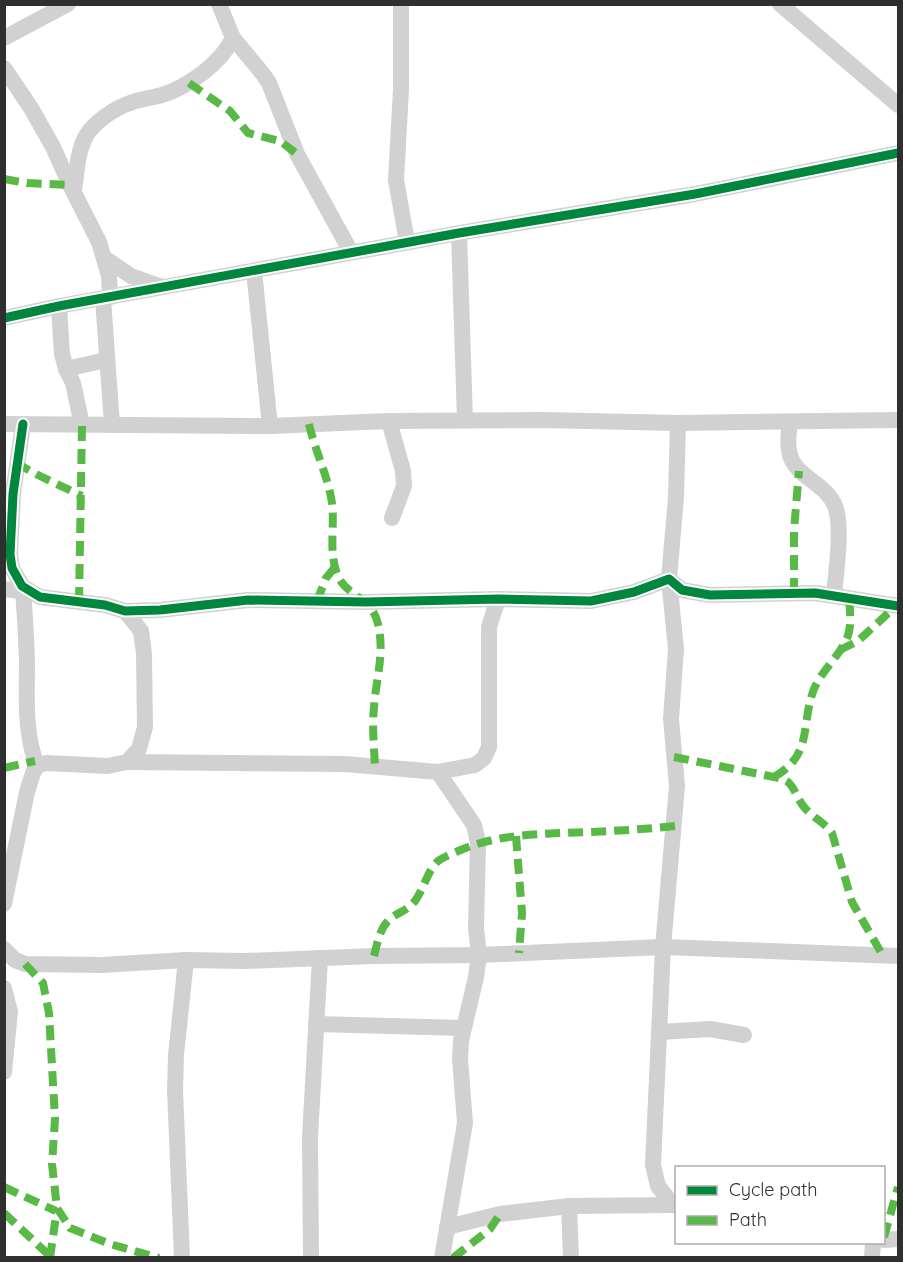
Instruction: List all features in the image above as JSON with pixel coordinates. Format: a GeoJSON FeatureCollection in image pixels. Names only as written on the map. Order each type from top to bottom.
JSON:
{"type":"FeatureCollection","features":[{"type":"Feature","properties":{"kind":"street"},"geometry":{"type":"LineString","coordinates":[[4,38],[68,4]]}},
{"type":"Feature","properties":{"kind":"street"},"geometry":{"type":"LineString","coordinates":[[219,4],[233,38],[269,83],[297,154],[351,252]]}},
{"type":"Feature","properties":{"kind":"street"},"geometry":{"type":"LineString","coordinates":[[401,4],[401,88],[396,180],[407,242]]}},
{"type":"Feature","properties":{"kind":"street"},"geometry":{"type":"LineString","coordinates":[[780,4],[898,105]]}},
{"type":"Feature","properties":{"kind":"street"},"geometry":{"type":"LineString","coordinates":[[74,190],[81,148],[92,128],[114,111],[130,103],[164,94],[189,83],[204,72],[228,47],[233,38]]}},
{"type":"Feature","properties":{"kind":"street"},"geometry":{"type":"LineString","coordinates":[[4,68],[31,108],[74,190],[106,259],[106,360],[112,425]]}},
{"type":"Feature","properties":{"kind":"street"},"geometry":{"type":"LineString","coordinates":[[4,318],[351,252],[695,194],[898,153]]}},
{"type":"Feature","properties":{"kind":"street"},"geometry":{"type":"LineString","coordinates":[[459,233],[465,420]]}},
{"type":"Feature","properties":{"kind":"street"},"geometry":{"type":"LineString","coordinates":[[106,259],[130,276],[163,288]]}},
{"type":"Feature","properties":{"kind":"street"},"geometry":{"type":"LineString","coordinates":[[254,271],[270,426]]}},
{"type":"Feature","properties":{"kind":"street"},"geometry":{"type":"LineString","coordinates":[[59,306],[62,354],[73,383],[82,425]]}},
{"type":"Feature","properties":{"kind":"street"},"geometry":{"type":"LineString","coordinates":[[66,369],[106,360]]}},
{"type":"Feature","properties":{"kind":"street"},"geometry":{"type":"LineString","coordinates":[[4,424],[270,426],[465,420],[678,423],[898,420]]}},
{"type":"Feature","properties":{"kind":"street"},"geometry":{"type":"LineString","coordinates":[[389,421],[403,471],[404,486],[392,518]]}},
{"type":"Feature","properties":{"kind":"street"},"geometry":{"type":"LineString","coordinates":[[790,422],[789,452],[792,463],[822,488],[836,507],[838,520],[834,595]]}},
{"type":"Feature","properties":{"kind":"street"},"geometry":{"type":"LineString","coordinates":[[675,1206],[658,1186],[653,1165],[663,947],[677,786],[671,718],[676,649],[669,579],[675,520],[678,423]]}},
{"type":"Feature","properties":{"kind":"street"},"geometry":{"type":"LineString","coordinates":[[23,424],[13,494],[8,575],[26,591],[27,719],[29,739],[37,766]]}},
{"type":"Feature","properties":{"kind":"street"},"geometry":{"type":"LineString","coordinates":[[669,579],[682,590],[710,595],[795,593],[834,595],[898,606]]}},
{"type":"Feature","properties":{"kind":"street"},"geometry":{"type":"LineString","coordinates":[[4,589],[26,591],[40,597],[105,604],[125,611],[160,610],[248,600],[591,601],[634,592],[669,579]]}},
{"type":"Feature","properties":{"kind":"street"},"geometry":{"type":"LineString","coordinates":[[4,904],[8,866],[27,792],[37,766],[46,763],[108,766],[127,762],[345,764],[438,772],[476,765],[484,758],[489,747],[489,627],[498,599]]}},
{"type":"Feature","properties":{"kind":"street"},"geometry":{"type":"LineString","coordinates":[[141,631],[151,616],[160,610]]}},
{"type":"Feature","properties":{"kind":"street"},"geometry":{"type":"LineString","coordinates":[[125,611],[141,631],[144,654],[145,727],[139,749],[127,762]]}},
{"type":"Feature","properties":{"kind":"street"},"geometry":{"type":"LineString","coordinates":[[438,772],[474,825],[478,843],[476,928],[479,956],[473,992],[463,1028],[460,1059],[465,1123],[442,1257]]}},
{"type":"Feature","properties":{"kind":"street"},"geometry":{"type":"LineString","coordinates":[[4,949],[15,960],[25,964],[101,965],[186,960],[245,961],[479,956],[663,947],[898,956]]}},
{"type":"Feature","properties":{"kind":"street"},"geometry":{"type":"LineString","coordinates":[[311,1257],[309,1137],[320,958]]}},
{"type":"Feature","properties":{"kind":"street"},"geometry":{"type":"LineString","coordinates":[[182,1257],[175,1090],[176,1055],[186,960]]}},
{"type":"Feature","properties":{"kind":"street"},"geometry":{"type":"LineString","coordinates":[[4,988],[7,1011],[4,1072]]}},
{"type":"Feature","properties":{"kind":"street"},"geometry":{"type":"LineString","coordinates":[[316,1024],[463,1028]]}},
{"type":"Feature","properties":{"kind":"street"},"geometry":{"type":"LineString","coordinates":[[660,1032],[710,1029],[744,1035]]}},
{"type":"Feature","properties":{"kind":"street"},"geometry":{"type":"LineString","coordinates":[[447,1227],[500,1214],[569,1206],[675,1206]]}},
{"type":"Feature","properties":{"kind":"street"},"geometry":{"type":"LineString","coordinates":[[569,1206],[571,1257]]}},
{"type":"Feature","properties":{"kind":"marked path"},"geometry":{"type":"LineString","coordinates":[[189,83],[230,111],[248,133],[280,141],[297,154]]}},
{"type":"Feature","properties":{"kind":"marked path"},"geometry":{"type":"LineString","coordinates":[[4,179],[27,183],[70,185]]}},
{"type":"Feature","properties":{"kind":"marked path"},"geometry":{"type":"LineString","coordinates":[[309,424],[332,503],[332,550],[335,568],[342,583],[365,602],[375,615],[378,624],[381,645],[373,714],[375,766]]}},
{"type":"Feature","properties":{"kind":"marked path"},"geometry":{"type":"LineString","coordinates":[[79,602],[82,425]]}},
{"type":"Feature","properties":{"kind":"marked path"},"geometry":{"type":"LineString","coordinates":[[16,463],[82,496]]}},
{"type":"Feature","properties":{"kind":"marked path"},"geometry":{"type":"LineString","coordinates":[[794,593],[794,530],[799,471]]}},
{"type":"Feature","properties":{"kind":"marked path"},"geometry":{"type":"LineString","coordinates":[[317,601],[326,578],[335,567]]}},
{"type":"Feature","properties":{"kind":"marked path"},"geometry":{"type":"LineString","coordinates":[[774,777],[787,768],[801,749],[814,689],[849,634],[849,597]]}},
{"type":"Feature","properties":{"kind":"marked path"},"geometry":{"type":"LineString","coordinates":[[840,650],[858,641],[896,606]]}},
{"type":"Feature","properties":{"kind":"marked path"},"geometry":{"type":"LineString","coordinates":[[674,757],[783,779],[788,782],[804,807],[832,833],[852,902],[883,956]]}},
{"type":"Feature","properties":{"kind":"marked path"},"geometry":{"type":"LineString","coordinates":[[4,768],[35,761]]}},
{"type":"Feature","properties":{"kind":"marked path"},"geometry":{"type":"LineString","coordinates":[[374,956],[380,934],[386,924],[413,904],[434,865],[463,849],[509,837],[675,826]]}},
{"type":"Feature","properties":{"kind":"marked path"},"geometry":{"type":"LineString","coordinates":[[516,836],[522,913],[519,953]]}},
{"type":"Feature","properties":{"kind":"marked path"},"geometry":{"type":"LineString","coordinates":[[25,964],[43,983],[49,1013],[55,1119],[52,1164],[57,1208],[70,1228],[110,1244],[159,1258]]}},
{"type":"Feature","properties":{"kind":"marked path"},"geometry":{"type":"LineString","coordinates":[[4,1187],[56,1211]]}},
{"type":"Feature","properties":{"kind":"marked path"},"geometry":{"type":"LineString","coordinates":[[885,1233],[898,1187]]}},
{"type":"Feature","properties":{"kind":"marked path"},"geometry":{"type":"LineString","coordinates":[[50,1258],[57,1208]]}},
{"type":"Feature","properties":{"kind":"marked path"},"geometry":{"type":"LineString","coordinates":[[4,1213],[52,1258]]}},
{"type":"Feature","properties":{"kind":"marked path"},"geometry":{"type":"LineString","coordinates":[[453,1258],[490,1229],[500,1214]]}},
{"type":"Feature","properties":{"kind":"cycle path"},"geometry":{"type":"LineString","coordinates":[[4,318],[459,233],[695,194],[898,153]]}},
{"type":"Feature","properties":{"kind":"cycle path"},"geometry":{"type":"LineString","coordinates":[[23,424],[13,494],[10,554],[12,568],[22,586],[40,597],[105,605],[125,611],[160,610],[248,600],[591,601],[634,592],[669,579],[682,590],[710,595],[815,593],[898,606]]}}]}
